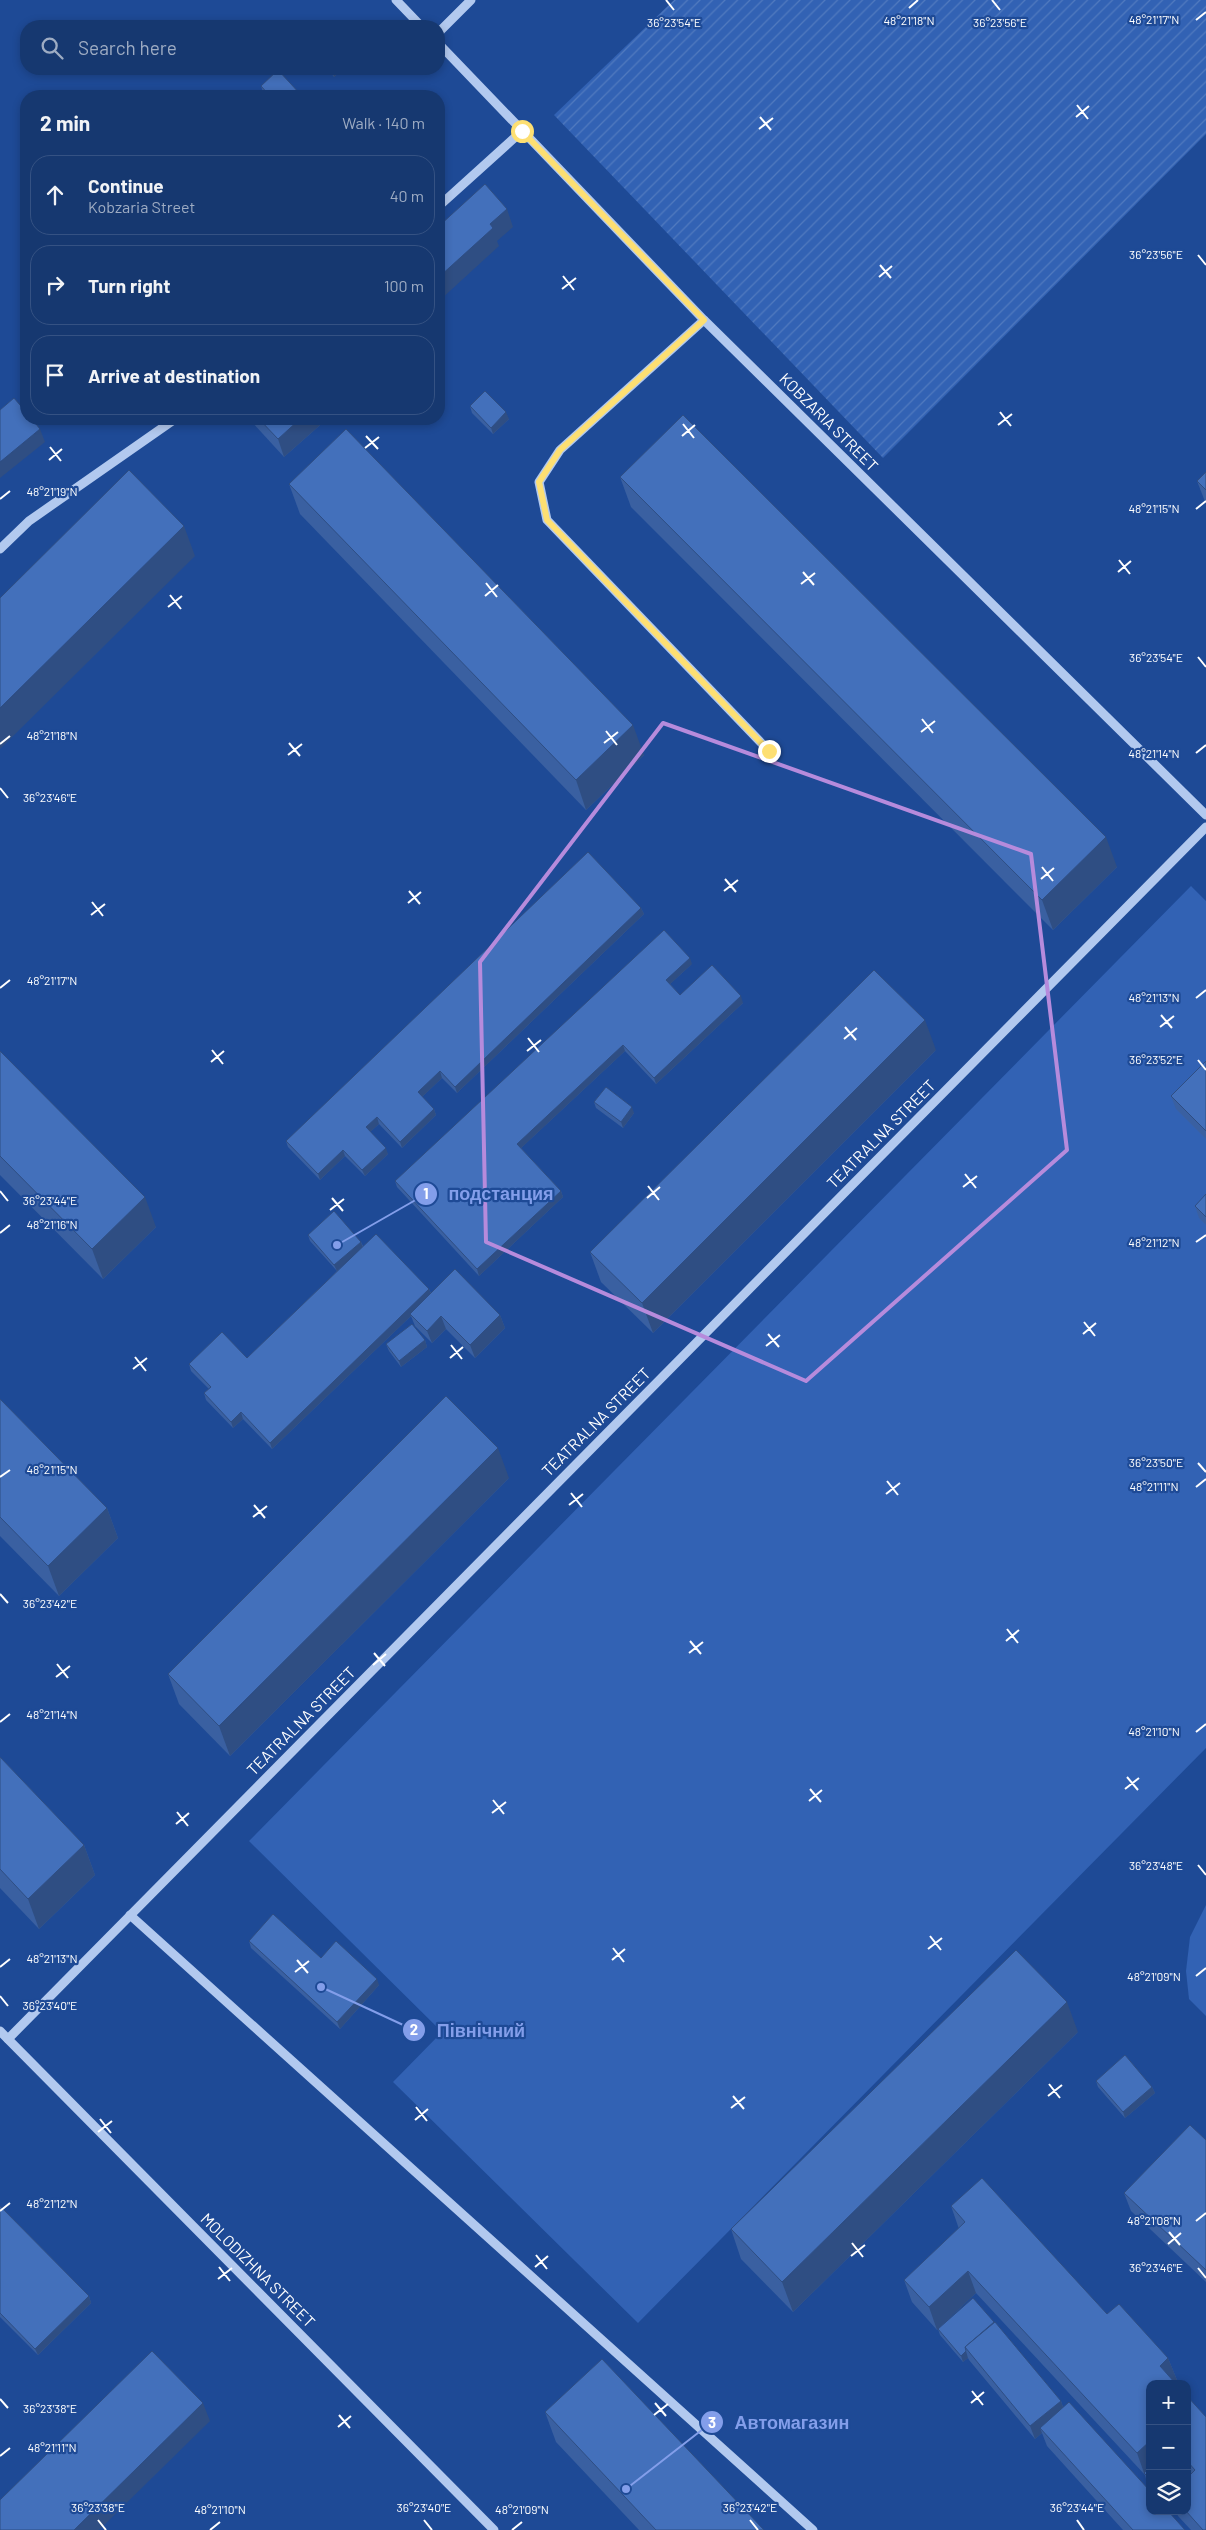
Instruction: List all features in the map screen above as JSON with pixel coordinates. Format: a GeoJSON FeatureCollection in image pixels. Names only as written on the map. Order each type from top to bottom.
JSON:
{"type":"FeatureCollection","features":[{"type":"Feature","properties":{"kind":"street"},"geometry":{"type":"LineString","coordinates":[[396,0],[416,20]]}},
{"type":"Feature","properties":{"kind":"street"},"geometry":{"type":"LineString","coordinates":[[445,26],[470,0]]}},
{"type":"Feature","properties":{"kind":"street","name":"KOBZARIA STREET"},"geometry":{"type":"LineString","coordinates":[[445,50],[704,320],[1206,815]]}},
{"type":"Feature","properties":{"kind":"street"},"geometry":{"type":"LineString","coordinates":[[445,201],[522,131]]}},
{"type":"Feature","properties":{"kind":"street"},"geometry":{"type":"LineString","coordinates":[[704,320],[560,450],[539,482],[547,520],[769,751]]}},
{"type":"Feature","properties":{"kind":"street"},"geometry":{"type":"LineString","coordinates":[[0,549],[29,521],[166,425]]}},
{"type":"Feature","properties":{"kind":"street","name":"TEATRALNA STREET"},"geometry":{"type":"LineString","coordinates":[[8,2039],[1206,827]]}},
{"type":"Feature","properties":{"kind":"street"},"geometry":{"type":"LineString","coordinates":[[130,1915],[813,2530]]}},
{"type":"Feature","properties":{"kind":"street","name":"MOLODIZHNA STREET"},"geometry":{"type":"LineString","coordinates":[[0,2031],[494,2530]]}},
{"type":"Feature","properties":{"kind":"highlighted area"},"geometry":{"type":"Polygon","coordinates":[[[663,723],[1031,854],[1067,1150],[806,1381],[486,1242],[480,962],[663,723]]]}},
{"type":"Feature","properties":{"kind":"shaded area"},"geometry":{"type":"Polygon","coordinates":[[[674,0],[1206,0],[1206,134],[883,458],[554,115],[674,0]]]}},
{"type":"Feature","properties":{"kind":"shaded area"},"geometry":{"type":"Polygon","coordinates":[[[1191,886],[1206,901],[1206,1748],[638,2323],[393,2082],[442,2032],[249,1841],[1191,886]]]}},
{"type":"Feature","properties":{"kind":"shaded area"},"geometry":{"type":"Polygon","coordinates":[[[1206,1905],[1206,2016],[1189,1999],[1186,1971],[1190,1937],[1206,1905]]]}},
{"type":"Feature","properties":{"kind":"building"},"geometry":{"type":"Polygon","coordinates":[[[273,75],[283,75],[296,90],[265,90],[261,86],[273,75]]]}},
{"type":"Feature","properties":{"kind":"building"},"geometry":{"type":"Polygon","coordinates":[[[485,184],[507,209],[490,224],[493,228],[445,272],[445,221],[485,184]]]}},
{"type":"Feature","properties":{"kind":"building"},"geometry":{"type":"Polygon","coordinates":[[[485,391],[506,412],[491,428],[470,406],[485,391]]]}},
{"type":"Feature","properties":{"kind":"building"},"geometry":{"type":"Polygon","coordinates":[[[14,398],[20,405],[20,425],[37,425],[40,429],[0,462],[0,410],[14,398]]]}},
{"type":"Feature","properties":{"kind":"building"},"geometry":{"type":"Polygon","coordinates":[[[683,415],[1106,837],[1042,900],[620,477],[683,415]]]}},
{"type":"Feature","properties":{"kind":"building"},"geometry":{"type":"Polygon","coordinates":[[[265,425],[293,425],[278,439],[265,425]]]}},
{"type":"Feature","properties":{"kind":"building"},"geometry":{"type":"Polygon","coordinates":[[[346,429],[633,725],[576,780],[289,484],[346,429]]]}},
{"type":"Feature","properties":{"kind":"building"},"geometry":{"type":"Polygon","coordinates":[[[129,470],[184,526],[0,708],[0,598],[129,470]]]}},
{"type":"Feature","properties":{"kind":"building"},"geometry":{"type":"Polygon","coordinates":[[[1206,472],[1206,490],[1197,481],[1206,472]]]}},
{"type":"Feature","properties":{"kind":"building"},"geometry":{"type":"Polygon","coordinates":[[[588,852],[641,908],[455,1087],[440,1071],[418,1092],[434,1109],[400,1142],[377,1117],[366,1127],[386,1148],[362,1170],[343,1150],[318,1174],[286,1141],[588,852]]]}},
{"type":"Feature","properties":{"kind":"building"},"geometry":{"type":"Polygon","coordinates":[[[664,930],[690,958],[666,980],[680,995],[712,965],[741,996],[654,1078],[623,1045],[517,1144],[561,1191],[477,1269],[395,1181],[664,930]]]}},
{"type":"Feature","properties":{"kind":"building"},"geometry":{"type":"Polygon","coordinates":[[[874,970],[925,1020],[642,1303],[590,1252],[874,970]]]}},
{"type":"Feature","properties":{"kind":"building"},"geometry":{"type":"Polygon","coordinates":[[[0,1051],[145,1197],[92,1249],[0,1156],[0,1051]]]}},
{"type":"Feature","properties":{"kind":"building"},"geometry":{"type":"Polygon","coordinates":[[[1206,1061],[1206,1131],[1171,1096],[1206,1061]]]}},
{"type":"Feature","properties":{"kind":"building"},"geometry":{"type":"Polygon","coordinates":[[[606,1087],[632,1107],[621,1122],[594,1102],[606,1087]]]}},
{"type":"Feature","properties":{"kind":"building"},"geometry":{"type":"Polygon","coordinates":[[[1206,1194],[1206,1217],[1195,1206],[1206,1194]]]}},
{"type":"Feature","properties":{"kind":"building"},"geometry":{"type":"Polygon","coordinates":[[[334,1211],[361,1242],[334,1265],[308,1235],[334,1211]]]}},
{"type":"Feature","properties":{"kind":"building"},"geometry":{"type":"Polygon","coordinates":[[[376,1234],[429,1289],[270,1443],[241,1412],[231,1422],[204,1393],[211,1387],[189,1364],[222,1332],[247,1358],[376,1234]]]}},
{"type":"Feature","properties":{"kind":"building"},"geometry":{"type":"Polygon","coordinates":[[[455,1269],[500,1315],[470,1345],[441,1316],[427,1331],[410,1314],[455,1269]]]}},
{"type":"Feature","properties":{"kind":"building"},"geometry":{"type":"Polygon","coordinates":[[[412,1324],[425,1340],[399,1361],[386,1344],[412,1324]]]}},
{"type":"Feature","properties":{"kind":"building"},"geometry":{"type":"Polygon","coordinates":[[[446,1396],[498,1448],[219,1726],[168,1674],[446,1396]]]}},
{"type":"Feature","properties":{"kind":"building"},"geometry":{"type":"Polygon","coordinates":[[[0,1399],[107,1508],[48,1566],[0,1517],[0,1399]]]}},
{"type":"Feature","properties":{"kind":"building"},"geometry":{"type":"Polygon","coordinates":[[[0,1757],[84,1845],[28,1899],[0,1869],[0,1757]]]}},
{"type":"Feature","properties":{"kind":"building"},"geometry":{"type":"Polygon","coordinates":[[[273,1914],[321,1958],[336,1941],[377,1979],[337,2022],[249,1941],[273,1914]]]}},
{"type":"Feature","properties":{"kind":"building"},"geometry":{"type":"Polygon","coordinates":[[[1016,1950],[1067,2002],[782,2282],[731,2229],[1016,1950]]]}},
{"type":"Feature","properties":{"kind":"building"},"geometry":{"type":"Polygon","coordinates":[[[1125,2055],[1152,2087],[1123,2112],[1096,2081],[1125,2055]]]}},
{"type":"Feature","properties":{"kind":"building"},"geometry":{"type":"Polygon","coordinates":[[[1190,2125],[1206,2140],[1206,2270],[1124,2193],[1190,2125]]]}},
{"type":"Feature","properties":{"kind":"building"},"geometry":{"type":"Polygon","coordinates":[[[982,2178],[1107,2314],[1119,2304],[1168,2358],[1160,2366],[1172,2380],[1146,2380],[1146,2445],[1137,2453],[968,2271],[929,2307],[904,2280],[965,2222],[951,2206],[982,2178]]]}},
{"type":"Feature","properties":{"kind":"building"},"geometry":{"type":"Polygon","coordinates":[[[0,2206],[89,2296],[35,2349],[0,2313],[0,2206]]]}},
{"type":"Feature","properties":{"kind":"building"},"geometry":{"type":"Polygon","coordinates":[[[973,2298],[994,2322],[965,2347],[966,2351],[961,2356],[938,2329],[973,2298]]]}},
{"type":"Feature","properties":{"kind":"building"},"geometry":{"type":"Polygon","coordinates":[[[995,2322],[1061,2401],[1030,2426],[965,2347],[995,2322]]]}},
{"type":"Feature","properties":{"kind":"building"},"geometry":{"type":"Polygon","coordinates":[[[152,2351],[203,2403],[74,2530],[0,2530],[0,2500],[152,2351]]]}},
{"type":"Feature","properties":{"kind":"building"},"geometry":{"type":"Polygon","coordinates":[[[602,2359],[764,2530],[656,2530],[545,2412],[602,2359]]]}},
{"type":"Feature","properties":{"kind":"building"},"geometry":{"type":"Polygon","coordinates":[[[1191,2400],[1206,2417],[1206,2530],[1203,2530],[1190,2515],[1191,2474],[1195,2470],[1191,2466],[1191,2400]]]}},
{"type":"Feature","properties":{"kind":"building"},"geometry":{"type":"Polygon","coordinates":[[[1069,2402],[1146,2487],[1146,2515],[1172,2515],[1185,2530],[1133,2530],[1040,2428],[1069,2402]]]}},
{"type":"Feature","properties":{"kind":"place","name":"подстанция"},"geometry":{"type":"Point","coordinates":[337,1245]}},
{"type":"Feature","properties":{"kind":"place","name":"Північний"},"geometry":{"type":"Point","coordinates":[321,1987]}},
{"type":"Feature","properties":{"kind":"place","name":"Автомагазин"},"geometry":{"type":"Point","coordinates":[626,2489]}},
{"type":"Feature","properties":{"kind":"route"},"geometry":{"type":"LineString","coordinates":[[522,131],[704,320],[560,450],[539,482],[547,520],[769,751]]}}]}
